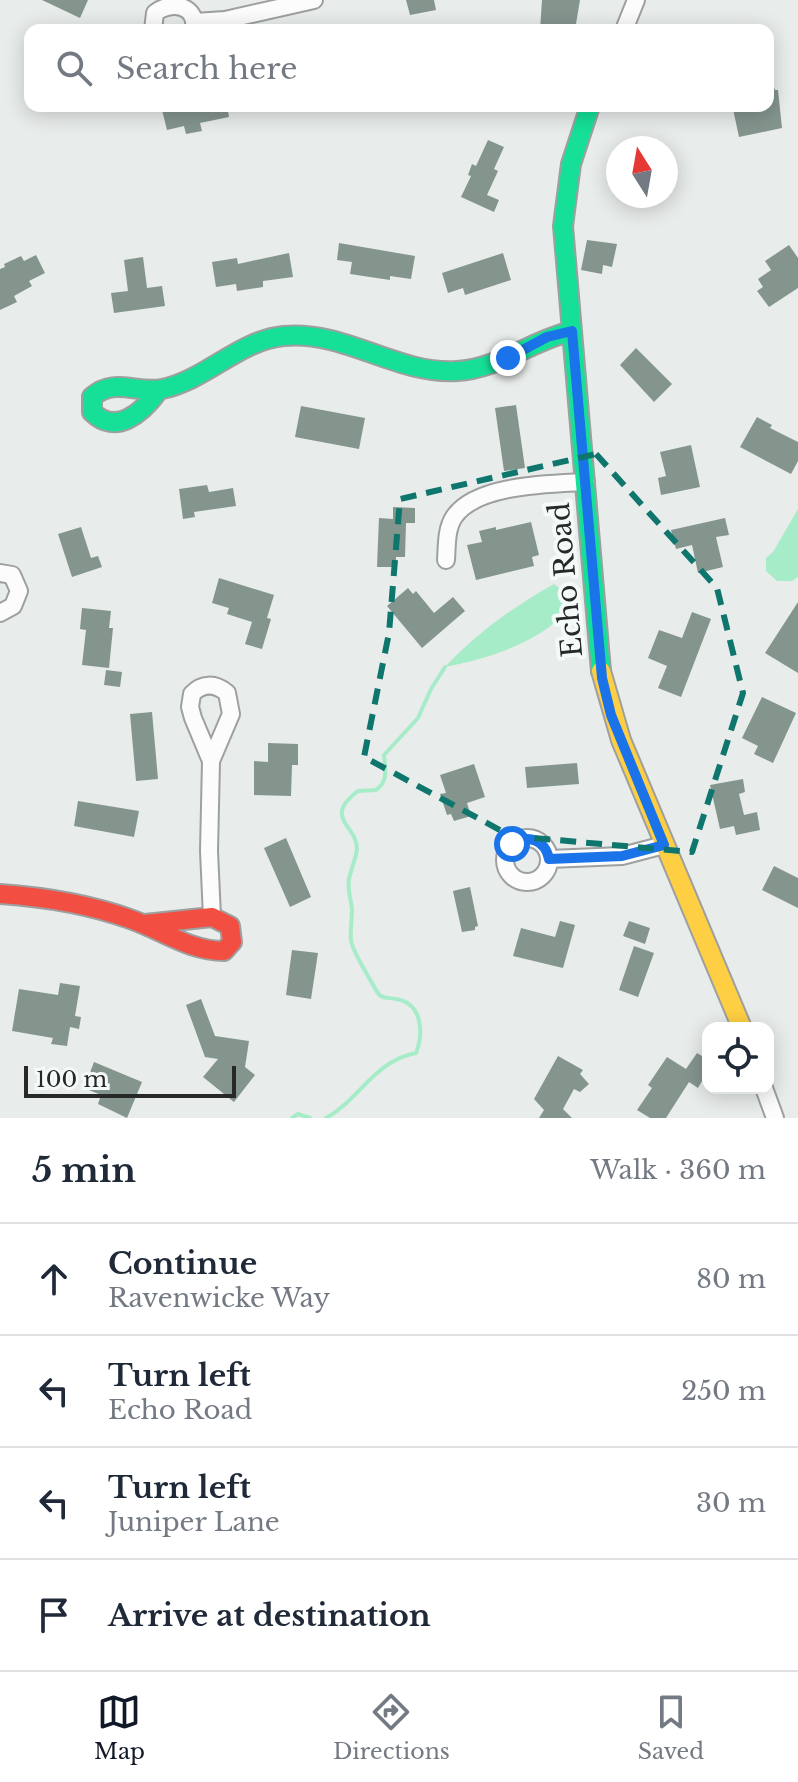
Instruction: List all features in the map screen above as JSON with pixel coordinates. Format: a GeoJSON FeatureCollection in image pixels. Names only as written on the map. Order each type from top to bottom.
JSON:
{"type":"FeatureCollection","features":[{"type":"Feature","properties":{"kind":"street"},"geometry":{"type":"LineString","coordinates":[[204,24],[314,0]]}},
{"type":"Feature","properties":{"kind":"street"},"geometry":{"type":"LineString","coordinates":[[626,24],[636,0]]}},
{"type":"Feature","properties":{"kind":"street"},"geometry":{"type":"LineString","coordinates":[[154,24],[155,13],[171,2],[184,5],[193,24]]}},
{"type":"Feature","properties":{"kind":"street","name":"Echo Road"},"geometry":{"type":"LineString","coordinates":[[588,112],[578,137],[564,195],[563,226],[605,693],[621,740],[739,1022]]}},
{"type":"Feature","properties":{"kind":"street"},"geometry":{"type":"LineString","coordinates":[[158,391],[189,380],[253,346],[282,336],[331,339],[414,366],[454,372],[492,365],[547,337],[572,331]]}},
{"type":"Feature","properties":{"kind":"street"},"geometry":{"type":"LineString","coordinates":[[446,560],[449,527],[453,518],[472,502],[523,487],[586,482]]}},
{"type":"Feature","properties":{"kind":"street"},"geometry":{"type":"LineString","coordinates":[[0,573],[12,575],[19,591],[13,606],[0,613]]}},
{"type":"Feature","properties":{"kind":"street"},"geometry":{"type":"LineString","coordinates":[[211,761],[209,851],[212,917]]}},
{"type":"Feature","properties":{"kind":"street"},"geometry":{"type":"LineString","coordinates":[[549,859],[622,856],[664,845]]}},
{"type":"Feature","properties":{"kind":"street"},"geometry":{"type":"LineString","coordinates":[[0,894],[107,912],[145,924],[162,935],[207,951],[224,951],[232,942],[232,931],[226,922],[212,917],[145,924]]}},
{"type":"Feature","properties":{"kind":"street"},"geometry":{"type":"LineString","coordinates":[[766,1094],[775,1118]]}},
{"type":"Feature","properties":{"kind":"highlighted area"},"geometry":{"type":"Polygon","coordinates":[[[596,454],[717,588],[743,693],[692,852],[511,836],[364,757],[389,633],[400,499],[596,454]]]}},
{"type":"Feature","properties":{"kind":"shaded area"},"geometry":{"type":"Polygon","coordinates":[[[798,509],[798,577],[792,581],[777,581],[766,571],[766,558],[773,552],[798,509]]]}},
{"type":"Feature","properties":{"kind":"shaded area"},"geometry":{"type":"Polygon","coordinates":[[[554,584],[564,592],[571,608],[544,631],[513,647],[445,667],[496,621],[554,584]]]}},
{"type":"Feature","properties":{"kind":"building"},"geometry":{"type":"Polygon","coordinates":[[[42,0],[88,0],[80,18],[42,0]]]}},
{"type":"Feature","properties":{"kind":"building"},"geometry":{"type":"Polygon","coordinates":[[[406,0],[434,0],[436,10],[410,15],[406,0]]]}},
{"type":"Feature","properties":{"kind":"building"},"geometry":{"type":"Polygon","coordinates":[[[542,0],[580,0],[576,24],[540,24],[542,0]]]}},
{"type":"Feature","properties":{"kind":"building"},"geometry":{"type":"Polygon","coordinates":[[[774,87],[778,90],[782,128],[739,137],[734,112],[774,112],[774,87]]]}},
{"type":"Feature","properties":{"kind":"building"},"geometry":{"type":"Polygon","coordinates":[[[162,112],[228,112],[229,117],[200,123],[202,131],[186,134],[184,126],[167,130],[162,112]]]}},
{"type":"Feature","properties":{"kind":"building"},"geometry":{"type":"Polygon","coordinates":[[[488,140],[504,147],[487,195],[499,200],[494,212],[461,197],[471,176],[468,175],[472,164],[476,166],[488,140]]]}},
{"type":"Feature","properties":{"kind":"building"},"geometry":{"type":"Polygon","coordinates":[[[587,240],[617,244],[612,267],[603,265],[602,274],[581,270],[587,240]]]}},
{"type":"Feature","properties":{"kind":"building"},"geometry":{"type":"Polygon","coordinates":[[[339,243],[415,256],[411,279],[390,276],[390,280],[350,274],[352,262],[337,260],[339,243]]]}},
{"type":"Feature","properties":{"kind":"building"},"geometry":{"type":"Polygon","coordinates":[[[789,245],[798,258],[798,288],[769,307],[757,291],[763,287],[758,279],[771,270],[765,261],[789,245]]]}},
{"type":"Feature","properties":{"kind":"building"},"geometry":{"type":"Polygon","coordinates":[[[289,253],[293,277],[263,281],[263,287],[237,291],[236,284],[216,287],[212,262],[237,258],[238,264],[289,253]]]}},
{"type":"Feature","properties":{"kind":"building"},"geometry":{"type":"Polygon","coordinates":[[[503,253],[511,280],[465,295],[463,288],[448,293],[442,273],[503,253]]]}},
{"type":"Feature","properties":{"kind":"building"},"geometry":{"type":"Polygon","coordinates":[[[36,255],[45,273],[29,281],[32,286],[14,296],[17,302],[0,310],[0,269],[21,256],[24,261],[36,255]]]}},
{"type":"Feature","properties":{"kind":"building"},"geometry":{"type":"Polygon","coordinates":[[[143,257],[147,288],[162,286],[165,306],[114,313],[111,293],[128,291],[124,260],[143,257]]]}},
{"type":"Feature","properties":{"kind":"building"},"geometry":{"type":"Polygon","coordinates":[[[636,348],[672,384],[654,402],[620,365],[636,348]]]}},
{"type":"Feature","properties":{"kind":"building"},"geometry":{"type":"Polygon","coordinates":[[[516,405],[525,468],[504,471],[495,408],[516,405]]]}},
{"type":"Feature","properties":{"kind":"building"},"geometry":{"type":"Polygon","coordinates":[[[301,406],[365,418],[359,449],[295,437],[301,406]]]}},
{"type":"Feature","properties":{"kind":"building"},"geometry":{"type":"Polygon","coordinates":[[[757,417],[772,425],[770,428],[798,442],[798,461],[791,474],[740,447],[757,417]]]}},
{"type":"Feature","properties":{"kind":"building"},"geometry":{"type":"Polygon","coordinates":[[[691,445],[700,487],[661,495],[658,478],[666,476],[660,452],[691,445]]]}},
{"type":"Feature","properties":{"kind":"building"},"geometry":{"type":"Polygon","coordinates":[[[207,485],[209,492],[233,488],[236,506],[194,512],[195,517],[183,519],[179,489],[207,485]]]}},
{"type":"Feature","properties":{"kind":"building"},"geometry":{"type":"Polygon","coordinates":[[[393,507],[415,508],[415,523],[406,523],[405,557],[396,557],[396,567],[377,567],[379,518],[393,519],[393,507]]]}},
{"type":"Feature","properties":{"kind":"building"},"geometry":{"type":"Polygon","coordinates":[[[725,518],[729,535],[716,537],[723,567],[698,573],[692,545],[676,549],[671,530],[725,518]]]}},
{"type":"Feature","properties":{"kind":"building"},"geometry":{"type":"Polygon","coordinates":[[[531,522],[539,555],[532,557],[534,566],[476,580],[467,545],[482,542],[479,531],[531,522]]]}},
{"type":"Feature","properties":{"kind":"building"},"geometry":{"type":"Polygon","coordinates":[[[81,527],[91,558],[98,556],[102,567],[72,577],[58,534],[81,527]]]}},
{"type":"Feature","properties":{"kind":"building"},"geometry":{"type":"Polygon","coordinates":[[[219,578],[274,595],[262,649],[245,644],[252,622],[227,614],[229,608],[212,603],[219,578]]]}},
{"type":"Feature","properties":{"kind":"building"},"geometry":{"type":"Polygon","coordinates":[[[408,588],[413,594],[416,591],[434,613],[453,597],[465,611],[422,648],[387,606],[408,588]]]}},
{"type":"Feature","properties":{"kind":"building"},"geometry":{"type":"Polygon","coordinates":[[[798,602],[798,673],[765,653],[798,602]]]}},
{"type":"Feature","properties":{"kind":"building"},"geometry":{"type":"Polygon","coordinates":[[[82,608],[111,611],[109,628],[113,628],[109,668],[82,665],[86,630],[80,629],[82,608]]]}},
{"type":"Feature","properties":{"kind":"building"},"geometry":{"type":"Polygon","coordinates":[[[692,612],[711,619],[681,697],[658,688],[667,666],[648,658],[659,630],[682,638],[692,612]]]}},
{"type":"Feature","properties":{"kind":"building"},"geometry":{"type":"Polygon","coordinates":[[[106,670],[122,672],[120,687],[104,685],[106,670]]]}},
{"type":"Feature","properties":{"kind":"building"},"geometry":{"type":"Polygon","coordinates":[[[762,697],[796,713],[773,763],[754,754],[758,746],[742,738],[762,697]]]}},
{"type":"Feature","properties":{"kind":"building"},"geometry":{"type":"Polygon","coordinates":[[[152,712],[158,779],[136,781],[130,714],[152,712]]]}},
{"type":"Feature","properties":{"kind":"building"},"geometry":{"type":"Polygon","coordinates":[[[268,743],[298,744],[298,765],[292,765],[291,796],[254,795],[254,761],[268,762],[268,743]]]}},
{"type":"Feature","properties":{"kind":"building"},"geometry":{"type":"Polygon","coordinates":[[[577,763],[579,784],[527,788],[525,767],[577,763]]]}},
{"type":"Feature","properties":{"kind":"building"},"geometry":{"type":"Polygon","coordinates":[[[474,764],[485,797],[467,803],[471,816],[454,821],[451,814],[447,815],[440,794],[446,793],[440,775],[474,764]]]}},
{"type":"Feature","properties":{"kind":"building"},"geometry":{"type":"Polygon","coordinates":[[[743,779],[745,792],[739,794],[744,815],[757,812],[760,830],[736,835],[734,826],[720,829],[710,785],[743,779]]]}},
{"type":"Feature","properties":{"kind":"building"},"geometry":{"type":"Polygon","coordinates":[[[78,801],[139,811],[134,837],[74,826],[78,801]]]}},
{"type":"Feature","properties":{"kind":"building"},"geometry":{"type":"Polygon","coordinates":[[[286,838],[311,897],[290,907],[264,848],[286,838]]]}},
{"type":"Feature","properties":{"kind":"building"},"geometry":{"type":"Polygon","coordinates":[[[774,866],[798,878],[798,908],[762,890],[774,866]]]}},
{"type":"Feature","properties":{"kind":"building"},"geometry":{"type":"Polygon","coordinates":[[[470,887],[478,926],[475,930],[462,932],[453,891],[470,887]]]}},
{"type":"Feature","properties":{"kind":"building"},"geometry":{"type":"Polygon","coordinates":[[[560,921],[575,925],[563,968],[513,956],[521,928],[555,937],[560,921]]]}},
{"type":"Feature","properties":{"kind":"building"},"geometry":{"type":"Polygon","coordinates":[[[629,921],[650,928],[645,944],[623,936],[629,921]]]}},
{"type":"Feature","properties":{"kind":"building"},"geometry":{"type":"Polygon","coordinates":[[[634,946],[654,953],[638,997],[619,990],[634,946]]]}},
{"type":"Feature","properties":{"kind":"building"},"geometry":{"type":"Polygon","coordinates":[[[292,950],[318,953],[311,999],[286,995],[292,950]]]}},
{"type":"Feature","properties":{"kind":"building"},"geometry":{"type":"Polygon","coordinates":[[[60,983],[80,986],[75,1016],[81,1017],[79,1029],[70,1027],[67,1046],[51,1044],[53,1038],[12,1031],[19,989],[58,995],[60,983]]]}},
{"type":"Feature","properties":{"kind":"building"},"geometry":{"type":"Polygon","coordinates":[[[201,999],[215,1036],[249,1041],[245,1067],[255,1075],[234,1102],[203,1077],[218,1059],[205,1057],[186,1005],[201,999]]]}},
{"type":"Feature","properties":{"kind":"building"},"geometry":{"type":"Polygon","coordinates":[[[697,1053],[702,1056],[702,1081],[698,1088],[689,1082],[666,1118],[650,1118],[637,1110],[652,1088],[648,1085],[667,1057],[686,1069],[697,1053]]]}},
{"type":"Feature","properties":{"kind":"building"},"geometry":{"type":"Polygon","coordinates":[[[558,1056],[583,1070],[580,1074],[589,1084],[580,1092],[574,1089],[563,1109],[572,1118],[539,1118],[544,1110],[534,1099],[558,1056]]]}},
{"type":"Feature","properties":{"kind":"building"},"geometry":{"type":"Polygon","coordinates":[[[94,1062],[142,1082],[127,1118],[98,1104],[101,1095],[84,1088],[94,1062]]]}},
{"type":"Feature","properties":{"kind":"waterway"},"geometry":{"type":"LineString","coordinates":[[326,1118],[389,1064],[416,1053],[419,1045],[420,1028],[416,1012],[405,1002],[380,995],[352,945],[349,883],[357,849],[342,815],[348,800],[358,791],[376,790],[383,783],[384,755],[418,718],[445,667]]}},
{"type":"Feature","properties":{"kind":"waterway"},"geometry":{"type":"LineString","coordinates":[[292,1118],[298,1114],[310,1118]]}},
{"type":"Feature","properties":{"kind":"traffic: fast"},"geometry":{"type":"LineString","coordinates":[[588,112],[571,164],[563,226],[601,671]]}},
{"type":"Feature","properties":{"kind":"traffic: fast"},"geometry":{"type":"LineString","coordinates":[[158,391],[136,414],[119,422],[101,419],[92,412],[92,397],[100,391],[117,387],[162,389],[193,377],[252,345],[284,336],[328,340],[413,366],[457,371],[487,365],[572,331]]}},
{"type":"Feature","properties":{"kind":"traffic: slow"},"geometry":{"type":"LineString","coordinates":[[601,671],[621,740],[739,1022]]}},
{"type":"Feature","properties":{"kind":"traffic: jam"},"geometry":{"type":"LineString","coordinates":[[0,894],[49,899],[98,909],[199,948],[224,951],[232,942],[230,926],[212,917],[145,924]]}},
{"type":"Feature","properties":{"kind":"route"},"geometry":{"type":"LineString","coordinates":[[508,358],[547,337],[572,331],[602,678],[611,715],[664,845],[622,856],[549,859],[544,846],[533,839],[526,838],[512,844]]}}]}
